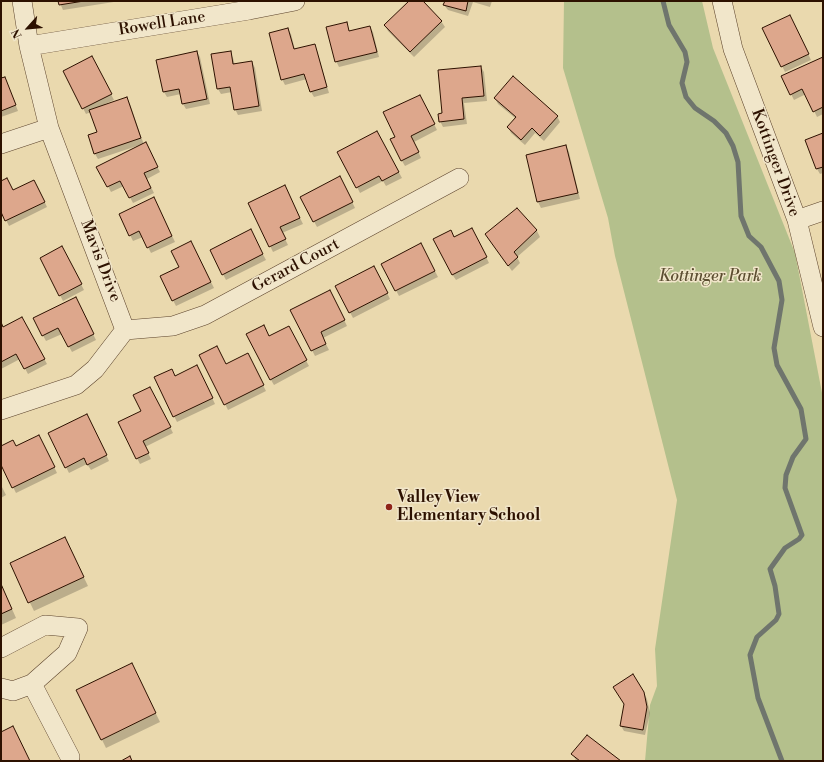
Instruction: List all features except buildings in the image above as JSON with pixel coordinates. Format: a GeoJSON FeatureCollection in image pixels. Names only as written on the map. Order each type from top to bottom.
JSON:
{"type":"FeatureCollection","features":[{"type":"Feature","properties":{"kind":"street","name":"Mavis Drive"},"geometry":{"type":"LineString","coordinates":[[22,1],[29,46],[49,128],[126,330]]}},
{"type":"Feature","properties":{"kind":"street","name":"Rowell Lane"},"geometry":{"type":"LineString","coordinates":[[29,46],[248,6],[295,1]]}},
{"type":"Feature","properties":{"kind":"street","name":"Kottinger Drive"},"geometry":{"type":"LineString","coordinates":[[722,1],[733,49],[796,220],[823,327]]}},
{"type":"Feature","properties":{"kind":"street"},"geometry":{"type":"LineString","coordinates":[[1,144],[49,128]]}},
{"type":"Feature","properties":{"kind":"street","name":"Gerard Court"},"geometry":{"type":"LineString","coordinates":[[126,330],[173,326],[205,315],[459,178]]}},
{"type":"Feature","properties":{"kind":"street"},"geometry":{"type":"LineString","coordinates":[[796,220],[823,211]]}},
{"type":"Feature","properties":{"kind":"street"},"geometry":{"type":"LineString","coordinates":[[1,410],[76,385],[95,369],[126,330]]}},
{"type":"Feature","properties":{"kind":"street"},"geometry":{"type":"LineString","coordinates":[[1,648],[45,625],[78,628],[67,654],[32,684],[13,690],[1,688]]}},
{"type":"Feature","properties":{"kind":"street"},"geometry":{"type":"LineString","coordinates":[[32,684],[70,758]]}},
{"type":"Feature","properties":{"kind":"green space","name":"Kottinger Park"},"geometry":{"type":"Polygon","coordinates":[[[564,1],[702,1],[713,48],[795,253],[823,398],[823,761],[645,761],[650,705],[657,686],[655,649],[677,500],[615,256],[608,218],[563,68],[564,1]]]}},
{"type":"Feature","properties":{"kind":"waterway"},"geometry":{"type":"LineString","coordinates":[[663,1],[669,25],[685,52],[687,62],[682,83],[686,97],[695,108],[714,121],[726,133],[733,146],[738,162],[741,216],[749,236],[761,247],[779,281],[782,300],[774,348],[777,365],[801,409],[806,439],[793,457],[786,475],[785,488],[802,535],[799,539],[785,548],[770,569],[775,586],[779,614],[776,620],[757,637],[750,655],[758,698],[782,761]]}},
{"type":"Feature","properties":{"kind":"place","name":"Valley View Elementary School"},"geometry":{"type":"Point","coordinates":[389,507]}}]}
